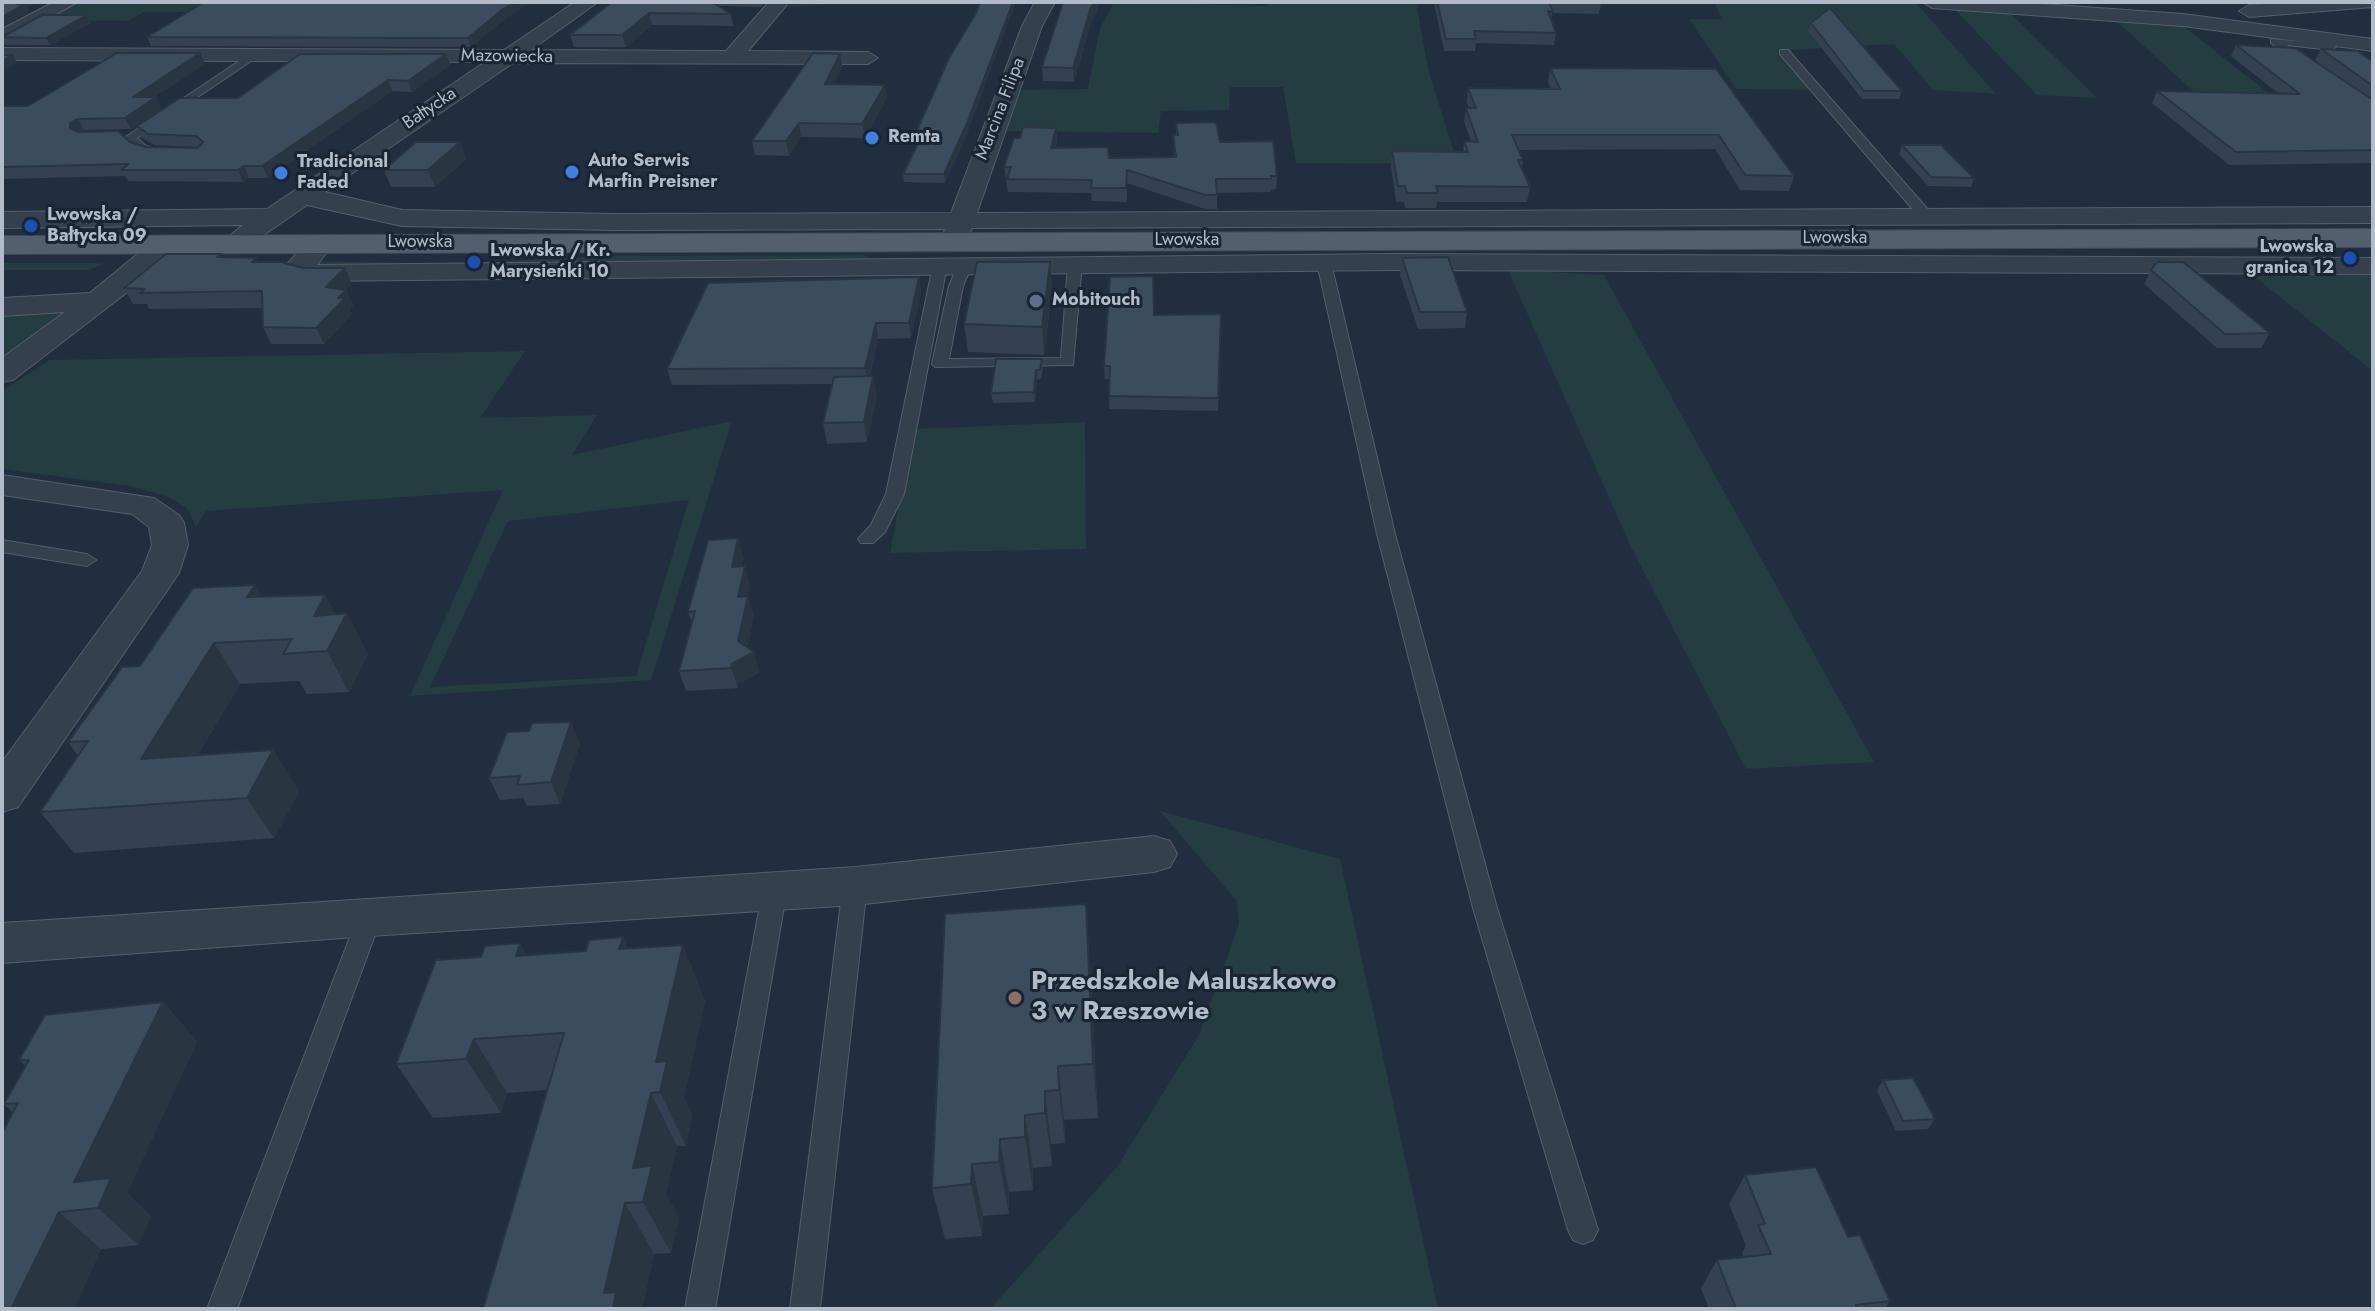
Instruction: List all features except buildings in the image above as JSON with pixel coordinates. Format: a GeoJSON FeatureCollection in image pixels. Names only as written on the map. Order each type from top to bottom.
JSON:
{"type":"FeatureCollection","features":[{"type":"Feature","properties":{"kind":"main road","name":"Lwowska"},"geometry":{"type":"LineString","coordinates":[[2,245],[320,244],[848,231],[891,254],[1067,241],[1156,230],[1278,229],[1372,240],[1559,228],[1845,228],[1948,239],[2373,238]]}},
{"type":"Feature","properties":{"kind":"street"},"geometry":{"type":"LineString","coordinates":[[2,37],[68,2]]}},
{"type":"Feature","properties":{"kind":"street","name":"Bałtycka"},"geometry":{"type":"LineString","coordinates":[[233,244],[588,2]]}},
{"type":"Feature","properties":{"kind":"street"},"geometry":{"type":"LineString","coordinates":[[730,59],[779,2]]}},
{"type":"Feature","properties":{"kind":"street","name":"Marcina Filipa"},"geometry":{"type":"LineString","coordinates":[[955,248],[1032,26],[1045,2]]}},
{"type":"Feature","properties":{"kind":"street"},"geometry":{"type":"LineString","coordinates":[[1932,2],[2183,20],[2373,45]]}},
{"type":"Feature","properties":{"kind":"street"},"geometry":{"type":"LineString","coordinates":[[2183,20],[2181,18],[2189,15],[2370,2]]}},
{"type":"Feature","properties":{"kind":"street","name":"Mazowiecka"},"geometry":{"type":"LineString","coordinates":[[2,54],[868,58]]}},
{"type":"Feature","properties":{"kind":"street"},"geometry":{"type":"LineString","coordinates":[[300,197],[402,218],[748,232]]}},
{"type":"Feature","properties":{"kind":"street"},"geometry":{"type":"LineString","coordinates":[[2239,215],[2269,238]]}},
{"type":"Feature","properties":{"kind":"street"},"geometry":{"type":"LineString","coordinates":[[1845,228],[1926,216],[2361,215],[2373,232]]}},
{"type":"Feature","properties":{"kind":"street"},"geometry":{"type":"LineString","coordinates":[[1926,216],[1948,239]]}},
{"type":"Feature","properties":{"kind":"street"},"geometry":{"type":"LineString","coordinates":[[2120,216],[2147,239]]}},
{"type":"Feature","properties":{"kind":"street"},"geometry":{"type":"LineString","coordinates":[[2173,216],[2201,238]]}},
{"type":"Feature","properties":{"kind":"street"},"geometry":{"type":"LineString","coordinates":[[2,220],[270,217]]}},
{"type":"Feature","properties":{"kind":"street"},"geometry":{"type":"LineString","coordinates":[[848,231],[955,248]]}},
{"type":"Feature","properties":{"kind":"street"},"geometry":{"type":"LineString","coordinates":[[1067,241],[1324,263],[1372,240],[2373,266]]}},
{"type":"Feature","properties":{"kind":"street"},"geometry":{"type":"LineString","coordinates":[[2,373],[166,244]]}},
{"type":"Feature","properties":{"kind":"street"},"geometry":{"type":"LineString","coordinates":[[320,244],[298,269],[312,273],[891,254]]}},
{"type":"Feature","properties":{"kind":"street"},"geometry":{"type":"LineString","coordinates":[[2,307],[97,301]]}},
{"type":"Feature","properties":{"kind":"street"},"geometry":{"type":"LineString","coordinates":[[2,485],[142,505],[166,523],[170,545],[160,573],[2,795]]}},
{"type":"Feature","properties":{"kind":"street"},"geometry":{"type":"LineString","coordinates":[[2,943],[370,916],[855,886],[1154,854]]}},
{"type":"Feature","properties":{"kind":"lane"},"geometry":{"type":"LineString","coordinates":[[2314,70],[2275,41],[2331,47]]}},
{"type":"Feature","properties":{"kind":"lane"},"geometry":{"type":"LineString","coordinates":[[1784,52],[1926,216]]}},
{"type":"Feature","properties":{"kind":"lane"},"geometry":{"type":"LineString","coordinates":[[117,137],[133,135],[255,55]]}},
{"type":"Feature","properties":{"kind":"lane"},"geometry":{"type":"LineString","coordinates":[[133,135],[131,143],[142,149],[168,153]]}},
{"type":"Feature","properties":{"kind":"lane"},"geometry":{"type":"LineString","coordinates":[[955,248],[956,286],[940,364],[1068,362],[1067,241]]}},
{"type":"Feature","properties":{"kind":"lane"},"geometry":{"type":"LineString","coordinates":[[867,539],[879,528],[895,494],[955,248]]}},
{"type":"Feature","properties":{"kind":"lane"},"geometry":{"type":"LineString","coordinates":[[1324,263],[1386,534],[1485,908],[1583,1230]]}},
{"type":"Feature","properties":{"kind":"lane"},"geometry":{"type":"LineString","coordinates":[[2,546],[87,560]]}},
{"type":"Feature","properties":{"kind":"lane"},"geometry":{"type":"LineString","coordinates":[[805,1309],[855,886]]}},
{"type":"Feature","properties":{"kind":"lane"},"geometry":{"type":"LineString","coordinates":[[700,1309],[775,889]]}},
{"type":"Feature","properties":{"kind":"lane"},"geometry":{"type":"LineString","coordinates":[[222,1309],[370,916]]}},
{"type":"Feature","properties":{"kind":"green space"},"geometry":{"type":"Polygon","coordinates":[[[74,2],[348,2],[332,12],[144,12],[128,21],[43,20],[74,2]]]}},
{"type":"Feature","properties":{"kind":"green space"},"geometry":{"type":"Polygon","coordinates":[[[1114,2],[1267,6],[1268,2],[1416,2],[1429,73],[1458,164],[1296,163],[1283,87],[1230,87],[1229,110],[1161,111],[1158,133],[1001,131],[1017,90],[1088,89],[1100,28],[1114,2]]]}},
{"type":"Feature","properties":{"kind":"green space"},"geometry":{"type":"Polygon","coordinates":[[[1714,2],[1916,3],[1996,94],[1933,90],[1894,44],[1791,50],[1820,90],[1736,89],[1689,19],[1722,19],[1714,2]]]}},
{"type":"Feature","properties":{"kind":"green space"},"geometry":{"type":"Polygon","coordinates":[[[1951,6],[2008,11],[2097,98],[2037,95],[1951,6]]]}},
{"type":"Feature","properties":{"kind":"green space"},"geometry":{"type":"Polygon","coordinates":[[[2113,18],[2182,25],[2277,100],[2202,99],[2113,18]]]}},
{"type":"Feature","properties":{"kind":"green space"},"geometry":{"type":"Polygon","coordinates":[[[863,255],[875,260],[315,269],[319,261],[501,265],[504,261],[608,256],[863,255]]]}},
{"type":"Feature","properties":{"kind":"green space"},"geometry":{"type":"Polygon","coordinates":[[[2,263],[104,264],[89,270],[2,270],[2,263]]]}},
{"type":"Feature","properties":{"kind":"green space"},"geometry":{"type":"Polygon","coordinates":[[[2245,269],[2373,270],[2373,371],[2245,269]]]}},
{"type":"Feature","properties":{"kind":"green space"},"geometry":{"type":"Polygon","coordinates":[[[1508,270],[1604,275],[1874,762],[1746,769],[1632,549],[1508,270]]]}},
{"type":"Feature","properties":{"kind":"green space"},"geometry":{"type":"Polygon","coordinates":[[[63,309],[66,314],[2,361],[2,312],[63,309]]]}},
{"type":"Feature","properties":{"kind":"green space"},"geometry":{"type":"Polygon","coordinates":[[[525,351],[480,418],[597,415],[572,455],[732,421],[651,680],[410,696],[503,490],[206,511],[196,527],[187,508],[168,497],[130,486],[2,469],[2,391],[50,360],[525,351]],[[689,500],[508,521],[430,687],[636,676],[689,500]]]}},
{"type":"Feature","properties":{"kind":"green space"},"geometry":{"type":"Polygon","coordinates":[[[1085,422],[1086,549],[890,553],[913,429],[1085,422]]]}},
{"type":"Feature","properties":{"kind":"green space"},"geometry":{"type":"Polygon","coordinates":[[[1160,811],[1340,859],[1438,1309],[990,1309],[1117,1167],[1199,1035],[1239,924],[1237,901],[1160,811]]]}},
{"type":"Feature","properties":{"kind":"place","name":"Remta"},"geometry":{"type":"Point","coordinates":[872,138]}},
{"type":"Feature","properties":{"kind":"place","name":"Auto Serwis Marfin Preisner"},"geometry":{"type":"Point","coordinates":[572,172]}},
{"type":"Feature","properties":{"kind":"place","name":"Tradicional Faded"},"geometry":{"type":"Point","coordinates":[281,173]}},
{"type":"Feature","properties":{"kind":"place","name":"Lwowska / Bałtycka 09"},"geometry":{"type":"Point","coordinates":[31,226]}},
{"type":"Feature","properties":{"kind":"place","name":"Lwowska granica 12"},"geometry":{"type":"Point","coordinates":[2350,258]}},
{"type":"Feature","properties":{"kind":"place","name":"Lwowska / Kr. Marysieńki 10"},"geometry":{"type":"Point","coordinates":[474,262]}},
{"type":"Feature","properties":{"kind":"place","name":"Mobitouch"},"geometry":{"type":"Point","coordinates":[1036,301]}},
{"type":"Feature","properties":{"kind":"place","name":"Przedszkole Maluszkowo 3 w Rzeszowie"},"geometry":{"type":"Point","coordinates":[1015,998]}}]}
